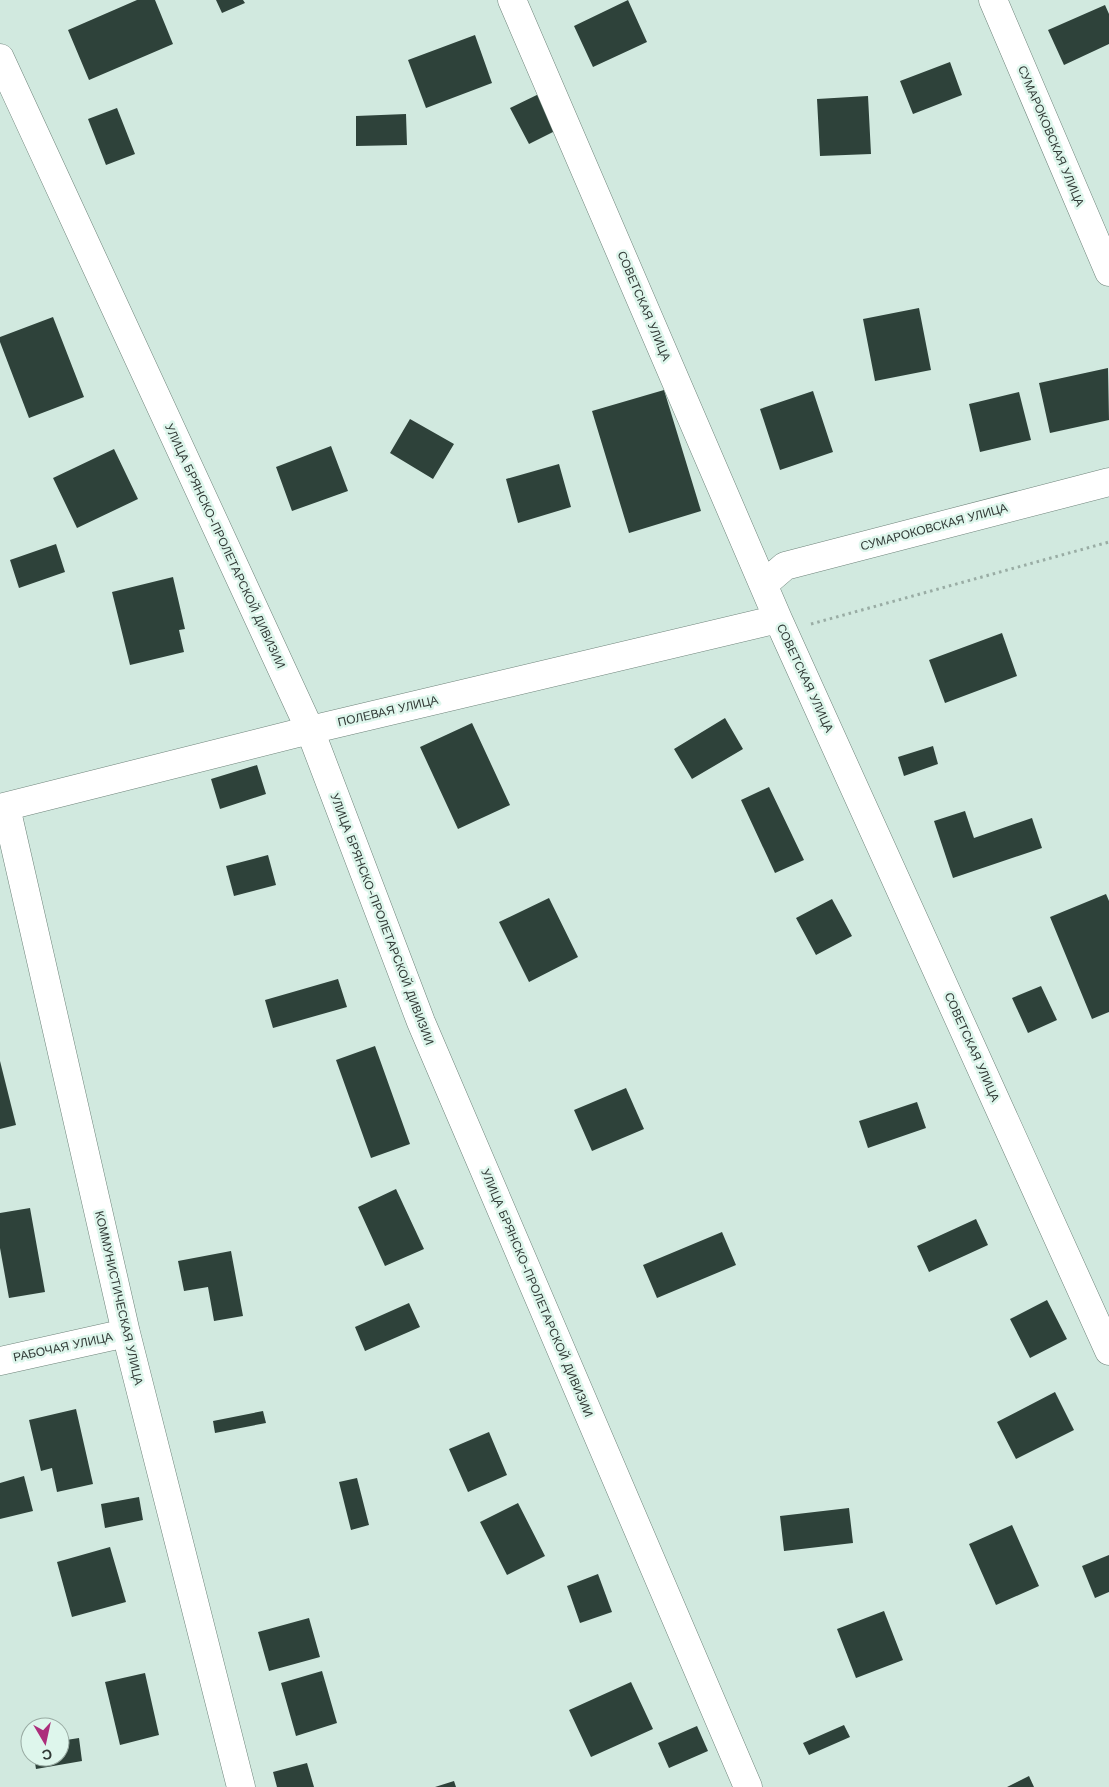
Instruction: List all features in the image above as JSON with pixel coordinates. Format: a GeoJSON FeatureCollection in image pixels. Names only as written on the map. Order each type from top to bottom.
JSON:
{"type":"FeatureCollection","features":[{"type":"Feature","properties":{"kind":"street","name":"СОВЕТСКАЯ УЛИЦА"},"geometry":{"type":"LineString","coordinates":[[512,0],[781,625],[1109,1351]]}},
{"type":"Feature","properties":{"kind":"street","name":"СУМАРОКОВСКАЯ УЛИЦА"},"geometry":{"type":"LineString","coordinates":[[993,0],[1109,272]]}},
{"type":"Feature","properties":{"kind":"street","name":"УЛИЦА БРЯНСКО-ПРОЛЕТАРСКОЙ ДИВИЗИИ"},"geometry":{"type":"LineString","coordinates":[[0,58],[310,730],[421,1022],[748,1787]]}},
{"type":"Feature","properties":{"kind":"street","name":"СУМАРОКОВСКАЯ УЛИЦА"},"geometry":{"type":"LineString","coordinates":[[764,584],[785,566],[1109,482]]}},
{"type":"Feature","properties":{"kind":"street","name":"ПОЛЕВАЯ УЛИЦА"},"geometry":{"type":"LineString","coordinates":[[3,807],[310,730],[781,625]]}},
{"type":"Feature","properties":{"kind":"street","name":"КОММУНИСТИЧЕСКАЯ УЛИЦА"},"geometry":{"type":"LineString","coordinates":[[3,807],[126,1333],[241,1787]]}},
{"type":"Feature","properties":{"kind":"street","name":"РАБОЧАЯ УЛИЦА"},"geometry":{"type":"LineString","coordinates":[[0,1361],[126,1333]]}},
{"type":"Feature","properties":{"kind":"path"},"geometry":{"type":"LineString","coordinates":[[781,625],[1109,542]]}},
{"type":"Feature","properties":{"kind":"building"},"geometry":{"type":"Polygon","coordinates":[[[137,0],[155,0],[173,44],[89,80],[68,30],[137,0]]]}},
{"type":"Feature","properties":{"kind":"building"},"geometry":{"type":"Polygon","coordinates":[[[216,0],[243,0],[245,3],[222,13],[216,0]]]}},
{"type":"Feature","properties":{"kind":"building"},"geometry":{"type":"Polygon","coordinates":[[[628,0],[647,42],[593,67],[574,26],[628,0]]]}},
{"type":"Feature","properties":{"kind":"building"},"geometry":{"type":"Polygon","coordinates":[[[1105,5],[1109,14],[1109,44],[1064,65],[1048,30],[1105,5]]]}},
{"type":"Feature","properties":{"kind":"building"},"geometry":{"type":"Polygon","coordinates":[[[475,35],[492,83],[426,108],[408,60],[475,35]]]}},
{"type":"Feature","properties":{"kind":"building"},"geometry":{"type":"Polygon","coordinates":[[[950,62],[962,95],[913,114],[900,81],[950,62]]]}},
{"type":"Feature","properties":{"kind":"building"},"geometry":{"type":"Polygon","coordinates":[[[543,92],[561,128],[529,144],[510,108],[543,92]]]}},
{"type":"Feature","properties":{"kind":"building"},"geometry":{"type":"Polygon","coordinates":[[[868,96],[871,154],[820,156],[817,99],[868,96]]]}},
{"type":"Feature","properties":{"kind":"building"},"geometry":{"type":"Polygon","coordinates":[[[117,108],[135,154],[106,165],[88,119],[117,108]]]}},
{"type":"Feature","properties":{"kind":"building"},"geometry":{"type":"Polygon","coordinates":[[[406,114],[407,145],[356,146],[356,116],[406,114]]]}},
{"type":"Feature","properties":{"kind":"building"},"geometry":{"type":"Polygon","coordinates":[[[919,308],[931,370],[875,381],[863,319],[919,308]]]}},
{"type":"Feature","properties":{"kind":"building"},"geometry":{"type":"Polygon","coordinates":[[[53,317],[84,397],[29,418],[0,342],[0,337],[53,317]]]}},
{"type":"Feature","properties":{"kind":"building"},"geometry":{"type":"Polygon","coordinates":[[[1108,368],[1109,420],[1050,433],[1039,383],[1108,368]]]}},
{"type":"Feature","properties":{"kind":"building"},"geometry":{"type":"Polygon","coordinates":[[[664,390],[701,511],[629,533],[592,411],[664,390]]]}},
{"type":"Feature","properties":{"kind":"building"},"geometry":{"type":"Polygon","coordinates":[[[813,391],[833,452],[780,470],[760,409],[813,391]]]}},
{"type":"Feature","properties":{"kind":"building"},"geometry":{"type":"Polygon","coordinates":[[[1019,392],[1031,440],[980,452],[969,404],[1019,392]]]}},
{"type":"Feature","properties":{"kind":"building"},"geometry":{"type":"Polygon","coordinates":[[[410,419],[454,444],[433,479],[390,453],[410,419]]]}},
{"type":"Feature","properties":{"kind":"building"},"geometry":{"type":"Polygon","coordinates":[[[331,446],[348,491],[292,511],[276,467],[331,446]]]}},
{"type":"Feature","properties":{"kind":"building"},"geometry":{"type":"Polygon","coordinates":[[[114,449],[138,499],[77,528],[53,478],[114,449]]]}},
{"type":"Feature","properties":{"kind":"building"},"geometry":{"type":"Polygon","coordinates":[[[559,464],[571,507],[518,523],[506,479],[559,464]]]}},
{"type":"Feature","properties":{"kind":"building"},"geometry":{"type":"Polygon","coordinates":[[[56,544],[65,572],[19,588],[10,560],[56,544]]]}},
{"type":"Feature","properties":{"kind":"building"},"geometry":{"type":"Polygon","coordinates":[[[173,577],[185,629],[179,630],[184,652],[130,665],[112,592],[173,577]]]}},
{"type":"Feature","properties":{"kind":"building"},"geometry":{"type":"Polygon","coordinates":[[[1002,633],[1017,676],[945,703],[929,660],[1002,633]]]}},
{"type":"Feature","properties":{"kind":"building"},"geometry":{"type":"Polygon","coordinates":[[[725,718],[743,749],[692,779],[674,749],[725,718]]]}},
{"type":"Feature","properties":{"kind":"building"},"geometry":{"type":"Polygon","coordinates":[[[472,723],[510,805],[458,829],[420,747],[472,723]]]}},
{"type":"Feature","properties":{"kind":"building"},"geometry":{"type":"Polygon","coordinates":[[[933,746],[938,764],[904,776],[898,757],[933,746]]]}},
{"type":"Feature","properties":{"kind":"building"},"geometry":{"type":"Polygon","coordinates":[[[257,765],[266,794],[220,809],[211,779],[257,765]]]}},
{"type":"Feature","properties":{"kind":"building"},"geometry":{"type":"Polygon","coordinates":[[[769,787],[804,860],[775,873],[741,800],[769,787]]]}},
{"type":"Feature","properties":{"kind":"building"},"geometry":{"type":"Polygon","coordinates":[[[965,811],[974,838],[1032,818],[1042,848],[953,878],[934,821],[965,811]]]}},
{"type":"Feature","properties":{"kind":"building"},"geometry":{"type":"Polygon","coordinates":[[[268,855],[276,885],[234,896],[226,866],[268,855]]]}},
{"type":"Feature","properties":{"kind":"building"},"geometry":{"type":"Polygon","coordinates":[[[1106,894],[1109,901],[1109,1012],[1092,1019],[1050,917],[1106,894]]]}},
{"type":"Feature","properties":{"kind":"building"},"geometry":{"type":"Polygon","coordinates":[[[549,898],[578,957],[529,982],[499,922],[549,898]]]}},
{"type":"Feature","properties":{"kind":"building"},"geometry":{"type":"Polygon","coordinates":[[[832,899],[852,936],[816,955],[796,918],[832,899]]]}},
{"type":"Feature","properties":{"kind":"building"},"geometry":{"type":"Polygon","coordinates":[[[338,979],[347,1007],[273,1028],[265,1000],[338,979]]]}},
{"type":"Feature","properties":{"kind":"building"},"geometry":{"type":"Polygon","coordinates":[[[1041,986],[1057,1020],[1028,1033],[1012,998],[1041,986]]]}},
{"type":"Feature","properties":{"kind":"building"},"geometry":{"type":"Polygon","coordinates":[[[375,1046],[410,1144],[371,1158],[336,1060],[375,1046]]]}},
{"type":"Feature","properties":{"kind":"building"},"geometry":{"type":"Polygon","coordinates":[[[0,1061],[16,1125],[0,1129],[0,1061]]]}},
{"type":"Feature","properties":{"kind":"building"},"geometry":{"type":"Polygon","coordinates":[[[626,1088],[644,1129],[592,1151],[574,1110],[626,1088]]]}},
{"type":"Feature","properties":{"kind":"building"},"geometry":{"type":"Polygon","coordinates":[[[917,1102],[926,1128],[868,1148],[859,1121],[917,1102]]]}},
{"type":"Feature","properties":{"kind":"building"},"geometry":{"type":"Polygon","coordinates":[[[396,1189],[424,1249],[385,1266],[358,1207],[396,1189]]]}},
{"type":"Feature","properties":{"kind":"building"},"geometry":{"type":"Polygon","coordinates":[[[30,1208],[45,1292],[9,1298],[0,1248],[0,1213],[30,1208]]]}},
{"type":"Feature","properties":{"kind":"building"},"geometry":{"type":"Polygon","coordinates":[[[976,1219],[988,1245],[929,1272],[917,1246],[976,1219]]]}},
{"type":"Feature","properties":{"kind":"building"},"geometry":{"type":"Polygon","coordinates":[[[722,1232],[736,1265],[657,1298],[643,1265],[722,1232]]]}},
{"type":"Feature","properties":{"kind":"building"},"geometry":{"type":"Polygon","coordinates":[[[231,1251],[243,1316],[214,1321],[208,1287],[184,1291],[178,1261],[231,1251]]]}},
{"type":"Feature","properties":{"kind":"building"},"geometry":{"type":"Polygon","coordinates":[[[1047,1300],[1067,1339],[1030,1358],[1010,1319],[1047,1300]]]}},
{"type":"Feature","properties":{"kind":"building"},"geometry":{"type":"Polygon","coordinates":[[[409,1303],[420,1327],[365,1351],[355,1327],[409,1303]]]}},
{"type":"Feature","properties":{"kind":"building"},"geometry":{"type":"Polygon","coordinates":[[[1055,1392],[1074,1430],[1016,1459],[997,1422],[1055,1392]]]}},
{"type":"Feature","properties":{"kind":"building"},"geometry":{"type":"Polygon","coordinates":[[[76,1409],[93,1484],[57,1492],[52,1468],[41,1471],[29,1420],[76,1409]]]}},
{"type":"Feature","properties":{"kind":"building"},"geometry":{"type":"Polygon","coordinates":[[[263,1411],[266,1423],[215,1433],[213,1421],[263,1411]]]}},
{"type":"Feature","properties":{"kind":"building"},"geometry":{"type":"Polygon","coordinates":[[[489,1432],[507,1475],[468,1492],[449,1449],[489,1432]]]}},
{"type":"Feature","properties":{"kind":"building"},"geometry":{"type":"Polygon","coordinates":[[[24,1476],[33,1511],[0,1519],[0,1483],[24,1476]]]}},
{"type":"Feature","properties":{"kind":"building"},"geometry":{"type":"Polygon","coordinates":[[[357,1478],[369,1525],[351,1530],[339,1482],[357,1478]]]}},
{"type":"Feature","properties":{"kind":"building"},"geometry":{"type":"Polygon","coordinates":[[[139,1497],[143,1520],[105,1528],[101,1504],[139,1497]]]}},
{"type":"Feature","properties":{"kind":"building"},"geometry":{"type":"Polygon","coordinates":[[[518,1503],[545,1556],[507,1575],[480,1522],[518,1503]]]}},
{"type":"Feature","properties":{"kind":"building"},"geometry":{"type":"Polygon","coordinates":[[[849,1508],[853,1543],[784,1551],[780,1516],[849,1508]]]}},
{"type":"Feature","properties":{"kind":"building"},"geometry":{"type":"Polygon","coordinates":[[[1012,1525],[1039,1586],[996,1605],[969,1544],[1012,1525]]]}},
{"type":"Feature","properties":{"kind":"building"},"geometry":{"type":"Polygon","coordinates":[[[110,1547],[126,1602],[72,1617],[57,1562],[110,1547]]]}},
{"type":"Feature","properties":{"kind":"building"},"geometry":{"type":"Polygon","coordinates":[[[1109,1555],[1109,1592],[1095,1598],[1082,1566],[1109,1555]]]}},
{"type":"Feature","properties":{"kind":"building"},"geometry":{"type":"Polygon","coordinates":[[[598,1574],[612,1612],[580,1623],[567,1586],[598,1574]]]}},
{"type":"Feature","properties":{"kind":"building"},"geometry":{"type":"Polygon","coordinates":[[[884,1611],[903,1660],[856,1678],[837,1629],[884,1611]]]}},
{"type":"Feature","properties":{"kind":"building"},"geometry":{"type":"Polygon","coordinates":[[[309,1618],[320,1657],[269,1671],[258,1632],[309,1618]]]}},
{"type":"Feature","properties":{"kind":"building"},"geometry":{"type":"Polygon","coordinates":[[[322,1671],[337,1723],[296,1736],[281,1683],[322,1671]]]}},
{"type":"Feature","properties":{"kind":"building"},"geometry":{"type":"Polygon","coordinates":[[[145,1673],[159,1735],[120,1745],[105,1682],[145,1673]]]}},
{"type":"Feature","properties":{"kind":"building"},"geometry":{"type":"Polygon","coordinates":[[[631,1682],[653,1729],[591,1757],[569,1710],[631,1682]]]}},
{"type":"Feature","properties":{"kind":"building"},"geometry":{"type":"Polygon","coordinates":[[[844,1725],[850,1737],[809,1755],[803,1743],[844,1725]]]}},
{"type":"Feature","properties":{"kind":"building"},"geometry":{"type":"Polygon","coordinates":[[[697,1726],[708,1751],[669,1768],[658,1743],[697,1726]]]}},
{"type":"Feature","properties":{"kind":"building"},"geometry":{"type":"Polygon","coordinates":[[[79,1738],[82,1761],[70,1763],[70,1739],[79,1738]]]}},
{"type":"Feature","properties":{"kind":"building"},"geometry":{"type":"Polygon","coordinates":[[[307,1763],[314,1787],[277,1787],[273,1772],[307,1763]]]}},
{"type":"Feature","properties":{"kind":"building"},"geometry":{"type":"Polygon","coordinates":[[[1029,1776],[1034,1787],[1007,1787],[1029,1776]]]}},
{"type":"Feature","properties":{"kind":"building"},"geometry":{"type":"Polygon","coordinates":[[[454,1781],[456,1787],[435,1787],[454,1781]]]}}]}
